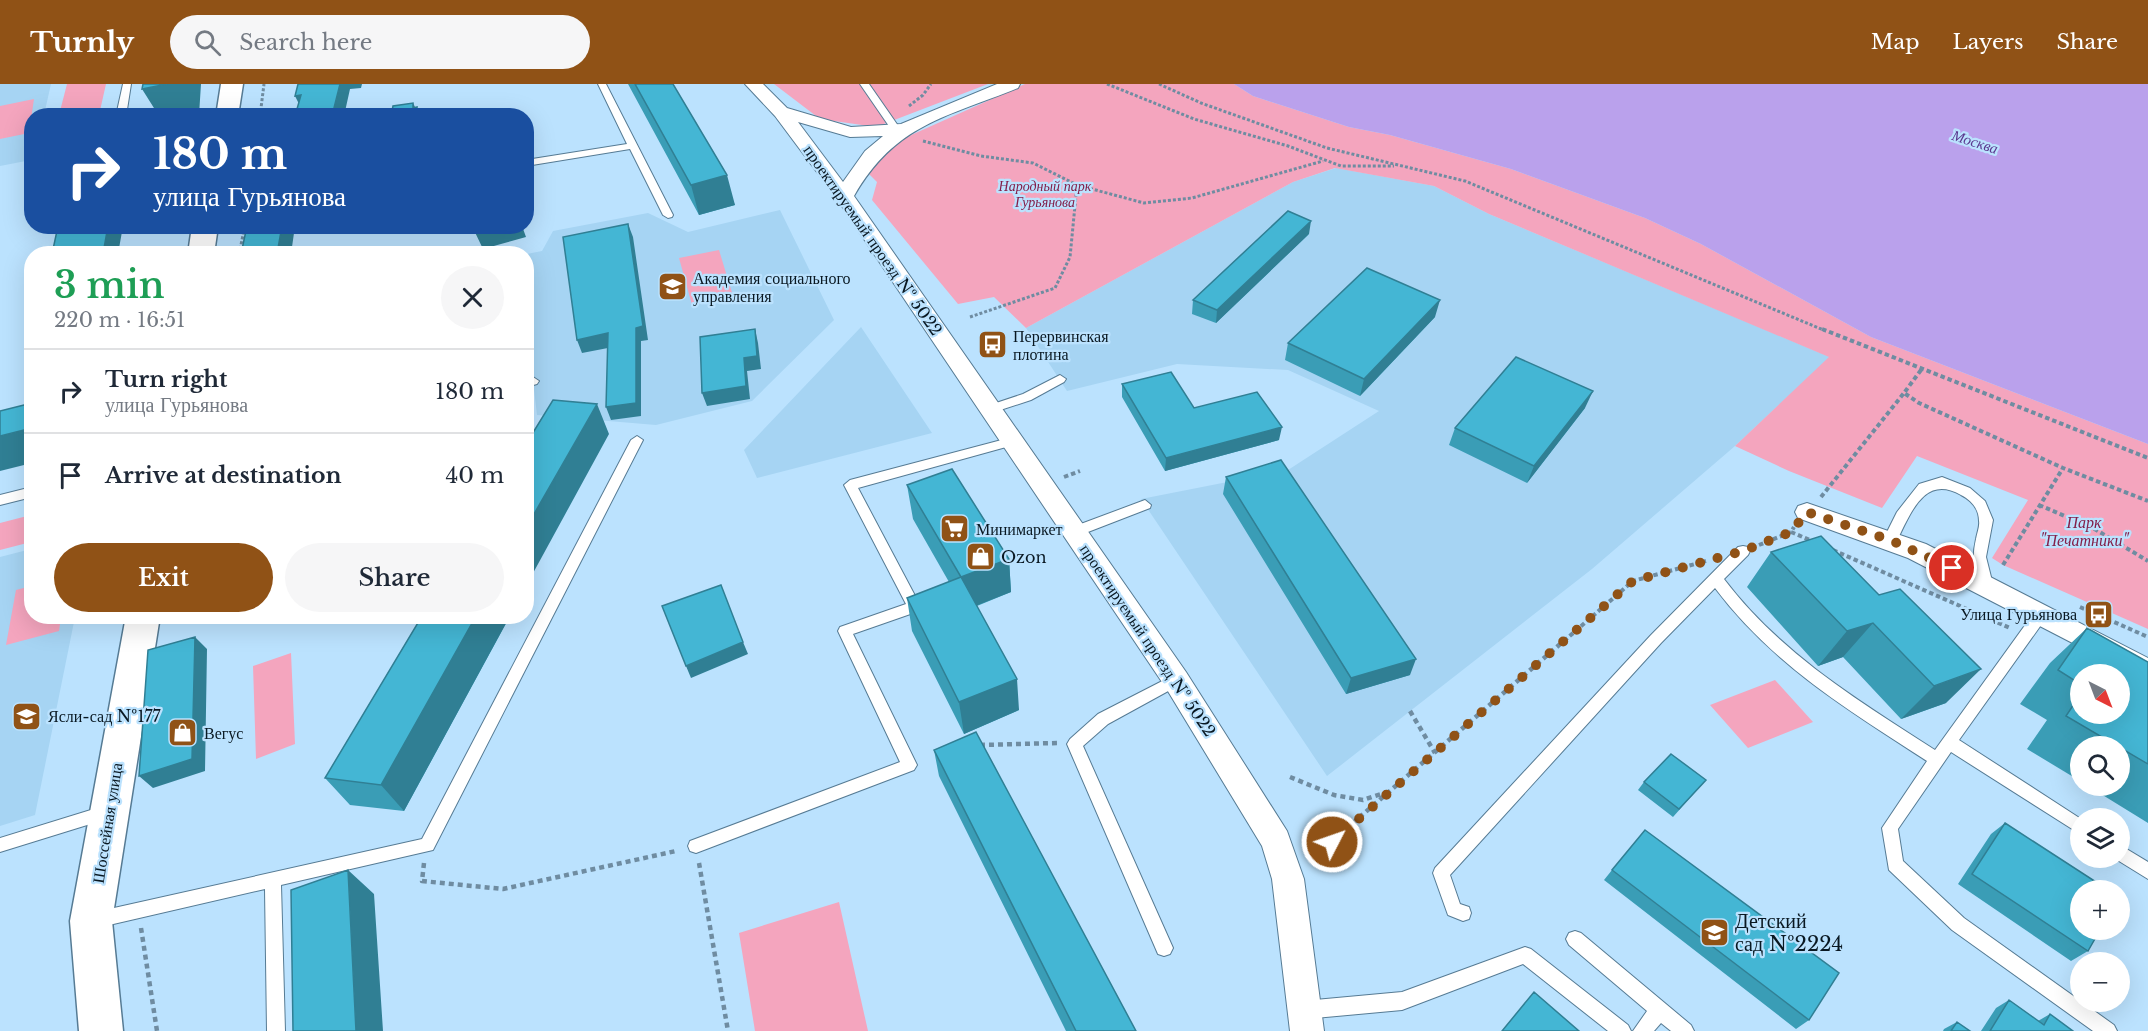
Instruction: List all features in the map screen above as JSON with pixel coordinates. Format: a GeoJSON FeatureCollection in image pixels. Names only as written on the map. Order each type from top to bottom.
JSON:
{"type":"FeatureCollection","features":[{"type":"Feature","properties":{"kind":"main road"},"geometry":{"type":"LineString","coordinates":[[228,108],[232,84]]}},
{"type":"Feature","properties":{"kind":"main road","name":"Шоссейная улица"},"geometry":{"type":"LineString","coordinates":[[101,1031],[91,921],[142,624]]}},
{"type":"Feature","properties":{"kind":"street","name":"проектируемый проезд № 5022"},"geometry":{"type":"LineString","coordinates":[[753,84],[781,112],[844,196],[1176,680],[1278,844],[1288,879],[1305,1020]]}},
{"type":"Feature","properties":{"kind":"street"},"geometry":{"type":"LineString","coordinates":[[781,112],[826,127],[850,132],[897,126],[1012,84]]}},
{"type":"Feature","properties":{"kind":"street"},"geometry":{"type":"LineString","coordinates":[[844,196],[863,164],[897,126]]}},
{"type":"Feature","properties":{"kind":"street"},"geometry":{"type":"LineString","coordinates":[[1799,522],[1890,540],[1986,585],[2033,624],[2148,670]]}},
{"type":"Feature","properties":{"kind":"lane"},"geometry":{"type":"LineString","coordinates":[[123,108],[127,84]]}},
{"type":"Feature","properties":{"kind":"lane"},"geometry":{"type":"LineString","coordinates":[[602,84],[668,215]]}},
{"type":"Feature","properties":{"kind":"lane"},"geometry":{"type":"LineString","coordinates":[[864,84],[897,126]]}},
{"type":"Feature","properties":{"kind":"lane"},"geometry":{"type":"LineString","coordinates":[[534,162],[633,146]]}},
{"type":"Feature","properties":{"kind":"lane"},"geometry":{"type":"LineString","coordinates":[[991,409],[1027,397],[1060,379]]}},
{"type":"Feature","properties":{"kind":"lane"},"geometry":{"type":"LineString","coordinates":[[91,921],[427,845],[637,440]]}},
{"type":"Feature","properties":{"kind":"lane"},"geometry":{"type":"LineString","coordinates":[[696,846],[909,765],[845,631],[914,607],[850,485],[1013,441]]}},
{"type":"Feature","properties":{"kind":"lane"},"geometry":{"type":"LineString","coordinates":[[1890,540],[1902,515],[1924,488],[1942,482],[1965,491],[1979,501],[1986,520],[1979,557],[1986,585]]}},
{"type":"Feature","properties":{"kind":"lane"},"geometry":{"type":"LineString","coordinates":[[0,500],[24,494]]}},
{"type":"Feature","properties":{"kind":"lane"},"geometry":{"type":"LineString","coordinates":[[1075,532],[1145,506]]}},
{"type":"Feature","properties":{"kind":"lane"},"geometry":{"type":"LineString","coordinates":[[1463,913],[1454,909],[1441,873],[1656,639],[1743,551]]}},
{"type":"Feature","properties":{"kind":"lane"},"geometry":{"type":"LineString","coordinates":[[1716,579],[1734,607],[1784,654],[1868,714],[1937,759]]}},
{"type":"Feature","properties":{"kind":"lane"},"geometry":{"type":"LineString","coordinates":[[2033,624],[1948,742],[1890,828],[1895,865],[1958,924],[2108,1031]]}},
{"type":"Feature","properties":{"kind":"lane"},"geometry":{"type":"LineString","coordinates":[[1164,948],[1075,744],[1103,718],[1176,680]]}},
{"type":"Feature","properties":{"kind":"lane"},"geometry":{"type":"LineString","coordinates":[[1948,742],[2070,821]]}},
{"type":"Feature","properties":{"kind":"lane"},"geometry":{"type":"LineString","coordinates":[[0,845],[108,811]]}},
{"type":"Feature","properties":{"kind":"lane"},"geometry":{"type":"LineString","coordinates":[[2130,859],[2148,871]]}},
{"type":"Feature","properties":{"kind":"lane"},"geometry":{"type":"LineString","coordinates":[[273,879],[276,1031]]}},
{"type":"Feature","properties":{"kind":"lane"},"geometry":{"type":"LineString","coordinates":[[1575,939],[1685,1031]]}},
{"type":"Feature","properties":{"kind":"lane"},"geometry":{"type":"LineString","coordinates":[[1305,1020],[1402,1001],[1525,955],[1622,1031]]}},
{"type":"Feature","properties":{"kind":"lane"},"geometry":{"type":"LineString","coordinates":[[1642,1031],[1660,1010]]}},
{"type":"Feature","properties":{"kind":"path"},"geometry":{"type":"LineString","coordinates":[[261,108],[264,84]]}},
{"type":"Feature","properties":{"kind":"path"},"geometry":{"type":"LineString","coordinates":[[897,126],[931,84]]}},
{"type":"Feature","properties":{"kind":"path"},"geometry":{"type":"LineString","coordinates":[[1107,84],[1194,119],[1288,146],[1323,161],[1360,168],[1402,166]]}},
{"type":"Feature","properties":{"kind":"path"},"geometry":{"type":"LineString","coordinates":[[1159,84],[1201,103],[1327,148],[1465,181],[1921,370],[2148,458]]}},
{"type":"Feature","properties":{"kind":"path"},"geometry":{"type":"LineString","coordinates":[[922,141],[981,156],[1033,163],[1077,186],[1144,203],[1192,198],[1323,161]]}},
{"type":"Feature","properties":{"kind":"path"},"geometry":{"type":"LineString","coordinates":[[970,317],[1055,288],[1070,257],[1077,186]]}},
{"type":"Feature","properties":{"kind":"path"},"geometry":{"type":"LineString","coordinates":[[1332,842],[1633,581],[1743,551],[1799,522],[1921,370]]}},
{"type":"Feature","properties":{"kind":"path"},"geometry":{"type":"LineString","coordinates":[[1904,393],[1919,403],[2063,468],[2148,501]]}},
{"type":"Feature","properties":{"kind":"path"},"geometry":{"type":"LineString","coordinates":[[2003,565],[2063,468]]}},
{"type":"Feature","properties":{"kind":"path"},"geometry":{"type":"LineString","coordinates":[[2039,505],[2092,528],[2148,561]]}},
{"type":"Feature","properties":{"kind":"path"},"geometry":{"type":"LineString","coordinates":[[1799,522],[1821,545]]}},
{"type":"Feature","properties":{"kind":"path"},"geometry":{"type":"LineString","coordinates":[[1832,550],[2033,624]]}},
{"type":"Feature","properties":{"kind":"path"},"geometry":{"type":"LineString","coordinates":[[2076,604],[2148,637]]}},
{"type":"Feature","properties":{"kind":"path"},"geometry":{"type":"LineString","coordinates":[[1410,711],[1434,753]]}},
{"type":"Feature","properties":{"kind":"path"},"geometry":{"type":"LineString","coordinates":[[974,745],[1075,744]]}},
{"type":"Feature","properties":{"kind":"path"},"geometry":{"type":"LineString","coordinates":[[1290,777],[1334,795],[1363,800],[1390,791]]}},
{"type":"Feature","properties":{"kind":"path"},"geometry":{"type":"LineString","coordinates":[[422,881],[503,889],[696,846],[728,1031]]}},
{"type":"Feature","properties":{"kind":"path"},"geometry":{"type":"LineString","coordinates":[[139,910],[157,1031]]}},
{"type":"Feature","properties":{"kind":"shaded area"},"geometry":{"type":"Polygon","coordinates":[[[0,84],[51,84],[46,108],[24,108],[24,161],[0,166],[0,84]]]}},
{"type":"Feature","properties":{"kind":"shaded area"},"geometry":{"type":"Polygon","coordinates":[[[1336,168],[1434,186],[1489,214],[1830,357],[1735,446],[1592,569],[1327,776],[1141,499],[1288,470],[1379,411],[1288,370],[1177,364],[1067,391],[1026,328],[1293,182],[1336,168]]]}},
{"type":"Feature","properties":{"kind":"shaded area","name":"Академия социального управления"},"geometry":{"type":"Polygon","coordinates":[[[780,210],[834,320],[752,401],[656,425],[537,415],[534,390],[534,253],[542,251],[553,231],[648,213],[688,232],[780,210]]]}},
{"type":"Feature","properties":{"kind":"shaded area"},"geometry":{"type":"Polygon","coordinates":[[[861,327],[932,433],[757,478],[744,450],[861,327]]]}},
{"type":"Feature","properties":{"kind":"shaded area","name":"Ясли-сад №177"},"geometry":{"type":"Polygon","coordinates":[[[24,551],[24,624],[74,624],[35,815],[0,826],[0,557],[24,551]]]}},
{"type":"Feature","properties":{"kind":"green space"},"geometry":{"type":"Polygon","coordinates":[[[67,84],[106,84],[101,108],[61,108],[67,84]]]}},
{"type":"Feature","properties":{"kind":"green space"},"geometry":{"type":"Polygon","coordinates":[[[774,84],[988,84],[876,127],[820,119],[774,84]]]}},
{"type":"Feature","properties":{"kind":"green space","name":"Народный парк Гурьянова"},"geometry":{"type":"Polygon","coordinates":[[[1025,84],[1234,84],[1253,96],[1349,127],[1390,135],[1511,169],[1645,218],[1701,244],[1871,337],[2148,444],[2148,629],[2003,565],[1992,558],[2028,500],[1917,456],[1882,508],[1789,471],[1735,446],[1829,357],[1489,214],[1434,186],[1335,168],[1293,182],[1026,328],[994,297],[958,304],[872,200],[877,182],[868,173],[891,144],[1025,84]]]}},
{"type":"Feature","properties":{"kind":"green space"},"geometry":{"type":"Polygon","coordinates":[[[34,99],[33,108],[24,108],[24,134],[0,139],[0,106],[34,99]]]}},
{"type":"Feature","properties":{"kind":"green space"},"geometry":{"type":"Polygon","coordinates":[[[719,250],[733,296],[692,305],[679,258],[719,250]]]}},
{"type":"Feature","properties":{"kind":"green space"},"geometry":{"type":"Polygon","coordinates":[[[24,517],[24,544],[0,550],[0,523],[24,517]]]}},
{"type":"Feature","properties":{"kind":"green space"},"geometry":{"type":"Polygon","coordinates":[[[24,588],[24,624],[60,624],[59,631],[6,645],[16,590],[24,588]]]}},
{"type":"Feature","properties":{"kind":"green space"},"geometry":{"type":"Polygon","coordinates":[[[291,653],[295,744],[256,759],[253,666],[291,653]]]}},
{"type":"Feature","properties":{"kind":"green space"},"geometry":{"type":"Polygon","coordinates":[[[1775,680],[1813,722],[1748,748],[1710,705],[1775,680]]]}},
{"type":"Feature","properties":{"kind":"green space"},"geometry":{"type":"Polygon","coordinates":[[[839,902],[868,1031],[755,1031],[739,933],[839,902]]]}},
{"type":"Feature","properties":{"kind":"water","name":"Москва"},"geometry":{"type":"Polygon","coordinates":[[[1234,84],[2148,84],[2148,444],[1871,337],[1701,244],[1645,218],[1511,169],[1390,135],[1349,127],[1253,96],[1234,84]]]}},
{"type":"Feature","properties":{"kind":"building"},"geometry":{"type":"Polygon","coordinates":[[[143,84],[167,84],[142,89],[143,84]]]}},
{"type":"Feature","properties":{"kind":"building"},"geometry":{"type":"Polygon","coordinates":[[[298,84],[340,84],[334,108],[297,108],[301,95],[295,96],[298,84]]]}},
{"type":"Feature","properties":{"kind":"building"},"geometry":{"type":"Polygon","coordinates":[[[635,84],[673,84],[727,175],[691,185],[635,84]]]}},
{"type":"Feature","properties":{"kind":"building"},"geometry":{"type":"Polygon","coordinates":[[[413,103],[413,108],[393,108],[393,106],[413,103]]]}},
{"type":"Feature","properties":{"kind":"building"},"geometry":{"type":"Polygon","coordinates":[[[1288,211],[1311,221],[1217,310],[1193,300],[1288,211]]]}},
{"type":"Feature","properties":{"kind":"building"},"geometry":{"type":"Polygon","coordinates":[[[628,224],[643,326],[636,328],[636,403],[606,407],[608,333],[577,340],[563,237],[628,224]]]}},
{"type":"Feature","properties":{"kind":"building"},"geometry":{"type":"Polygon","coordinates":[[[56,234],[107,234],[104,246],[54,246],[56,234]]]}},
{"type":"Feature","properties":{"kind":"building"},"geometry":{"type":"Polygon","coordinates":[[[245,234],[281,234],[278,246],[243,246],[245,234]]]}},
{"type":"Feature","properties":{"kind":"building"},"geometry":{"type":"Polygon","coordinates":[[[1367,268],[1440,300],[1364,379],[1288,343],[1367,268]]]}},
{"type":"Feature","properties":{"kind":"building"},"geometry":{"type":"Polygon","coordinates":[[[755,329],[757,356],[744,358],[746,386],[702,393],[700,337],[755,329]]]}},
{"type":"Feature","properties":{"kind":"building"},"geometry":{"type":"Polygon","coordinates":[[[1516,357],[1593,391],[1534,466],[1455,428],[1516,357]]]}},
{"type":"Feature","properties":{"kind":"building"},"geometry":{"type":"Polygon","coordinates":[[[1171,372],[1194,408],[1257,392],[1282,427],[1166,458],[1122,384],[1171,372]]]}},
{"type":"Feature","properties":{"kind":"building"},"geometry":{"type":"Polygon","coordinates":[[[553,400],[597,404],[534,514],[534,431],[553,400]]]}},
{"type":"Feature","properties":{"kind":"building"},"geometry":{"type":"Polygon","coordinates":[[[24,405],[24,430],[0,436],[0,411],[24,405]]]}},
{"type":"Feature","properties":{"kind":"building"},"geometry":{"type":"Polygon","coordinates":[[[1281,460],[1416,659],[1351,678],[1226,477],[1281,460]]]}},
{"type":"Feature","properties":{"kind":"building"},"geometry":{"type":"Polygon","coordinates":[[[952,469],[1009,559],[961,577],[907,485],[952,469]]]}},
{"type":"Feature","properties":{"kind":"building"},"geometry":{"type":"Polygon","coordinates":[[[1821,536],[1879,595],[1900,589],[1981,669],[1934,686],[1873,623],[1847,631],[1771,552],[1821,536]]]}},
{"type":"Feature","properties":{"kind":"building"},"geometry":{"type":"Polygon","coordinates":[[[961,577],[1017,679],[959,702],[907,598],[961,577]]]}},
{"type":"Feature","properties":{"kind":"building"},"geometry":{"type":"Polygon","coordinates":[[[721,585],[743,642],[686,666],[662,606],[721,585]]]}},
{"type":"Feature","properties":{"kind":"building"},"geometry":{"type":"Polygon","coordinates":[[[417,624],[472,624],[381,785],[325,778],[417,624]]]}},
{"type":"Feature","properties":{"kind":"building"},"geometry":{"type":"Polygon","coordinates":[[[2087,628],[2148,662],[2148,764],[2130,753],[2130,736],[2100,736],[2080,724],[2130,724],[2130,664],[2070,664],[2070,678],[2058,670],[2087,628]]]}},
{"type":"Feature","properties":{"kind":"building"},"geometry":{"type":"Polygon","coordinates":[[[195,637],[192,759],[139,776],[148,650],[195,637]]]}},
{"type":"Feature","properties":{"kind":"building"},"geometry":{"type":"Polygon","coordinates":[[[976,732],[1136,1031],[1076,1031],[934,750],[976,732]]]}},
{"type":"Feature","properties":{"kind":"building"},"geometry":{"type":"Polygon","coordinates":[[[1671,754],[1706,780],[1679,809],[1644,782],[1671,754]]]}},
{"type":"Feature","properties":{"kind":"building"},"geometry":{"type":"Polygon","coordinates":[[[2005,823],[2070,865],[2070,868],[2074,868],[2093,880],[2070,880],[2070,939],[1972,874],[2005,823]]]}},
{"type":"Feature","properties":{"kind":"building","name":"Детский сад №2224"},"geometry":{"type":"Polygon","coordinates":[[[1645,830],[1839,973],[1809,1020],[1612,870],[1645,830]]]}},
{"type":"Feature","properties":{"kind":"building"},"geometry":{"type":"Polygon","coordinates":[[[348,870],[356,1031],[293,1031],[291,890],[348,870]]]}},
{"type":"Feature","properties":{"kind":"building"},"geometry":{"type":"Polygon","coordinates":[[[2071,940],[2094,940],[2088,951],[2071,940]]]}},
{"type":"Feature","properties":{"kind":"building"},"geometry":{"type":"Polygon","coordinates":[[[1534,992],[1579,1031],[1502,1031],[1534,992]]]}},
{"type":"Feature","properties":{"kind":"building"},"geometry":{"type":"Polygon","coordinates":[[[2009,1000],[2044,1025],[2050,1014],[2073,1031],[1990,1031],[2009,1000]]]}},
{"type":"Feature","properties":{"kind":"building"},"geometry":{"type":"Polygon","coordinates":[[[1957,1022],[1970,1031],[1951,1031],[1957,1022]]]}},
{"type":"Feature","properties":{"kind":"place","name":"Академия социального управления"},"geometry":{"type":"Point","coordinates":[672,287]}},
{"type":"Feature","properties":{"kind":"place","name":"Перервинская плотина"},"geometry":{"type":"Point","coordinates":[992,345]}},
{"type":"Feature","properties":{"kind":"place","name":"Минимаркет"},"geometry":{"type":"Point","coordinates":[955,529]}},
{"type":"Feature","properties":{"kind":"place","name":"Ozon"},"geometry":{"type":"Point","coordinates":[980,557]}},
{"type":"Feature","properties":{"kind":"place","name":"Улица Гурьянова"},"geometry":{"type":"Point","coordinates":[2098,614]}},
{"type":"Feature","properties":{"kind":"place","name":"Ясли-сад №177"},"geometry":{"type":"Point","coordinates":[27,716]}},
{"type":"Feature","properties":{"kind":"place","name":"Вегус"},"geometry":{"type":"Point","coordinates":[183,733]}},
{"type":"Feature","properties":{"kind":"place","name":"Детский сад №2224"},"geometry":{"type":"Point","coordinates":[1714,932]}},
{"type":"Feature","properties":{"kind":"route"},"geometry":{"type":"LineString","coordinates":[[1332,842],[1633,581],[1743,551],[1791,532],[1807,512],[1890,540],[1952,568]]}},
{"type":"Feature","properties":{"kind":"park label","name":"Парк \"Печатники\""},"geometry":{"type":"Point","coordinates":[2084,531]}}]}
